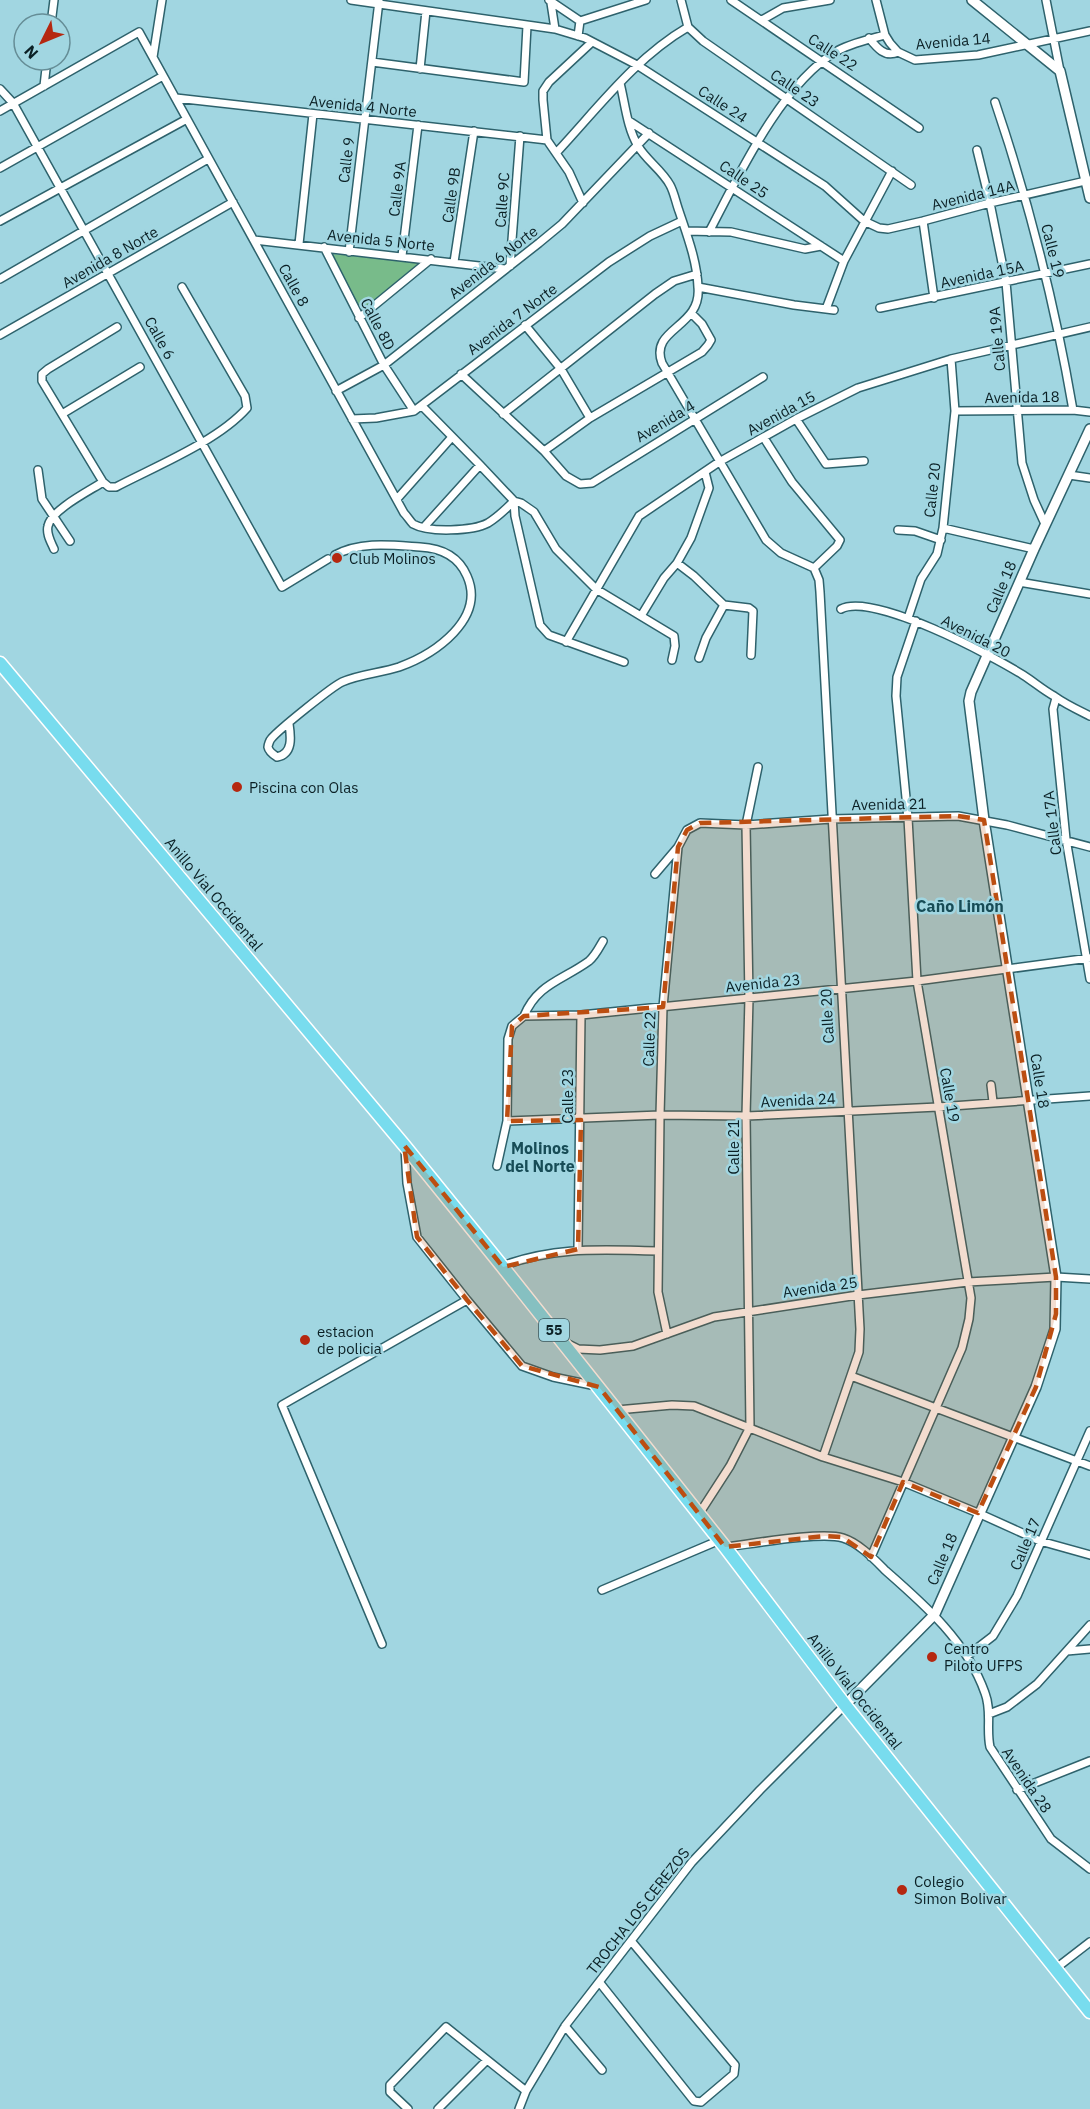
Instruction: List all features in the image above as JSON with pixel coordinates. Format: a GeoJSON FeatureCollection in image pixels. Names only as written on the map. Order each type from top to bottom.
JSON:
{"type":"FeatureCollection","features":[{"type":"Feature","properties":{"kind":"highway","name":"Anillo Vial Occidental"},"geometry":{"type":"LineString","coordinates":[[0,663],[404,1145],[502,1266],[723,1544],[845,1705],[1090,2012]]}},
{"type":"Feature","properties":{"kind":"street"},"geometry":{"type":"LineString","coordinates":[[153,57],[162,0]]}},
{"type":"Feature","properties":{"kind":"street","name":"Calle 24"},"geometry":{"type":"LineString","coordinates":[[351,0],[379,2],[555,29],[592,42],[637,64],[839,196],[864,221]]}},
{"type":"Feature","properties":{"kind":"street"},"geometry":{"type":"LineString","coordinates":[[580,21],[646,0]]}},
{"type":"Feature","properties":{"kind":"street"},"geometry":{"type":"LineString","coordinates":[[557,152],[637,64],[688,27],[681,0]]}},
{"type":"Feature","properties":{"kind":"street","name":"Calle 22"},"geometry":{"type":"LineString","coordinates":[[731,0],[919,128]]}},
{"type":"Feature","properties":{"kind":"street"},"geometry":{"type":"LineString","coordinates":[[762,20],[783,8],[828,0]]}},
{"type":"Feature","properties":{"kind":"street"},"geometry":{"type":"LineString","coordinates":[[709,232],[732,187],[785,98],[839,50],[869,38],[885,35],[876,0]]}},
{"type":"Feature","properties":{"kind":"street"},"geometry":{"type":"LineString","coordinates":[[972,0],[982,4],[1060,71]]}},
{"type":"Feature","properties":{"kind":"street"},"geometry":{"type":"LineString","coordinates":[[1046,0],[1060,71],[1088,180],[1090,198]]}},
{"type":"Feature","properties":{"kind":"street"},"geometry":{"type":"LineString","coordinates":[[550,1],[580,21]]}},
{"type":"Feature","properties":{"kind":"street"},"geometry":{"type":"LineString","coordinates":[[550,1],[555,29]]}},
{"type":"Feature","properties":{"kind":"street","name":"Calle 9"},"geometry":{"type":"LineString","coordinates":[[349,252],[379,2]]}},
{"type":"Feature","properties":{"kind":"street"},"geometry":{"type":"LineString","coordinates":[[420,69],[426,11]]}},
{"type":"Feature","properties":{"kind":"street"},"geometry":{"type":"LineString","coordinates":[[578,36],[580,21]]}},
{"type":"Feature","properties":{"kind":"street"},"geometry":{"type":"LineString","coordinates":[[372,62],[524,82],[527,26]]}},
{"type":"Feature","properties":{"kind":"street","name":"Calle 23"},"geometry":{"type":"LineString","coordinates":[[688,27],[703,41],[911,185]]}},
{"type":"Feature","properties":{"kind":"street","name":"Avenida 14"},"geometry":{"type":"LineString","coordinates":[[885,35],[898,52],[915,60],[978,55],[1090,31]]}},
{"type":"Feature","properties":{"kind":"street","name":"Calle 8"},"geometry":{"type":"LineString","coordinates":[[44,86],[140,32],[404,513],[413,524],[424,527]]}},
{"type":"Feature","properties":{"kind":"street"},"geometry":{"type":"LineString","coordinates":[[869,38],[884,53],[892,55],[898,52]]}},
{"type":"Feature","properties":{"kind":"street"},"geometry":{"type":"LineString","coordinates":[[583,202],[569,172],[547,140],[543,91],[549,81],[592,42]]}},
{"type":"Feature","properties":{"kind":"street"},"geometry":{"type":"LineString","coordinates":[[0,111],[44,86],[46,72]]}},
{"type":"Feature","properties":{"kind":"street"},"geometry":{"type":"LineString","coordinates":[[0,168],[164,76]]}},
{"type":"Feature","properties":{"kind":"street"},"geometry":{"type":"LineString","coordinates":[[620,84],[638,145],[670,184],[686,231],[699,287],[699,302],[692,313],[666,337],[660,346],[659,355],[766,540],[782,552],[814,568],[837,546],[840,540],[792,482],[764,438]]}},
{"type":"Feature","properties":{"kind":"street"},"geometry":{"type":"LineString","coordinates":[[0,89],[13,103]]}},
{"type":"Feature","properties":{"kind":"street","name":"Avenida 4 Norte"},"geometry":{"type":"LineString","coordinates":[[176,98],[547,140]]}},
{"type":"Feature","properties":{"kind":"street","name":"Calle 19"},"geometry":{"type":"LineString","coordinates":[[995,102],[1025,196],[1060,334],[1072,410]]}},
{"type":"Feature","properties":{"kind":"street","name":"Calle 6"},"geometry":{"type":"LineString","coordinates":[[13,103],[282,586],[332,557],[365,544],[427,547],[447,552],[460,564],[467,575],[471,588],[471,601],[467,615],[456,630],[433,651],[401,666],[339,683],[289,724]]}},
{"type":"Feature","properties":{"kind":"street"},"geometry":{"type":"LineString","coordinates":[[299,244],[313,114]]}},
{"type":"Feature","properties":{"kind":"street"},"geometry":{"type":"LineString","coordinates":[[0,221],[187,119]]}},
{"type":"Feature","properties":{"kind":"street","name":"Calle 25"},"geometry":{"type":"LineString","coordinates":[[629,120],[844,261]]}},
{"type":"Feature","properties":{"kind":"street","name":"Calle 9A"},"geometry":{"type":"LineString","coordinates":[[402,256],[418,125]]}},
{"type":"Feature","properties":{"kind":"street","name":"Calle 9B"},"geometry":{"type":"LineString","coordinates":[[454,262],[474,131]]}},
{"type":"Feature","properties":{"kind":"street","name":"Avenida 6 Norte"},"geometry":{"type":"LineString","coordinates":[[336,391],[384,365],[555,230],[649,133]]}},
{"type":"Feature","properties":{"kind":"street","name":"Calle 9C"},"geometry":{"type":"LineString","coordinates":[[508,268],[520,136]]}},
{"type":"Feature","properties":{"kind":"street","name":"Calle 19A"},"geometry":{"type":"LineString","coordinates":[[977,150],[1006,282],[1022,463],[1034,501],[1046,525]]}},
{"type":"Feature","properties":{"kind":"street"},"geometry":{"type":"LineString","coordinates":[[0,279],[208,159]]}},
{"type":"Feature","properties":{"kind":"street"},"geometry":{"type":"LineString","coordinates":[[699,287],[830,309],[844,261],[892,171]]}},
{"type":"Feature","properties":{"kind":"street","name":"Avenida 14A"},"geometry":{"type":"LineString","coordinates":[[864,221],[879,228],[888,229],[1088,180]]}},
{"type":"Feature","properties":{"kind":"street","name":"Avenida 8 Norte"},"geometry":{"type":"LineString","coordinates":[[0,335],[233,202]]}},
{"type":"Feature","properties":{"kind":"street","name":"Avenida 7 Norte"},"geometry":{"type":"LineString","coordinates":[[352,419],[376,418],[414,411],[630,247],[682,221]]}},
{"type":"Feature","properties":{"kind":"street"},"geometry":{"type":"LineString","coordinates":[[923,221],[934,298]]}},
{"type":"Feature","properties":{"kind":"street"},"geometry":{"type":"LineString","coordinates":[[686,231],[731,232],[805,249],[821,246]]}},
{"type":"Feature","properties":{"kind":"street","name":"Avenida 5 Norte"},"geometry":{"type":"LineString","coordinates":[[254,240],[508,268]]}},
{"type":"Feature","properties":{"kind":"street","name":"Calle 8D"},"geometry":{"type":"LineString","coordinates":[[324,247],[384,365],[414,411]]}},
{"type":"Feature","properties":{"kind":"street"},"geometry":{"type":"LineString","coordinates":[[359,318],[431,259]]}},
{"type":"Feature","properties":{"kind":"street","name":"Avenida 15A"},"geometry":{"type":"LineString","coordinates":[[880,308],[1090,264]]}},
{"type":"Feature","properties":{"kind":"street"},"geometry":{"type":"LineString","coordinates":[[503,414],[666,286],[697,274]]}},
{"type":"Feature","properties":{"kind":"street"},"geometry":{"type":"LineString","coordinates":[[117,327],[42,374],[42,381],[109,487],[116,487],[202,442],[237,419],[247,408],[245,396],[182,287]]}},
{"type":"Feature","properties":{"kind":"street"},"geometry":{"type":"LineString","coordinates":[[461,374],[544,451],[590,418],[702,352],[711,340],[702,324],[692,313]]}},
{"type":"Feature","properties":{"kind":"street"},"geometry":{"type":"LineString","coordinates":[[525,325],[561,369],[590,418]]}},
{"type":"Feature","properties":{"kind":"street","name":"Avenida 15"},"geometry":{"type":"LineString","coordinates":[[566,642],[639,516],[719,462],[858,388],[951,359],[1090,327]]}},
{"type":"Feature","properties":{"kind":"street","name":"Calle 20"},"geometry":{"type":"LineString","coordinates":[[908,618],[921,579],[937,554],[943,528],[955,411],[951,359]]}},
{"type":"Feature","properties":{"kind":"street"},"geometry":{"type":"LineString","coordinates":[[62,414],[140,367]]}},
{"type":"Feature","properties":{"kind":"street","name":"Avenida 4"},"geometry":{"type":"LineString","coordinates":[[544,451],[566,476],[580,484],[592,483],[763,377]]}},
{"type":"Feature","properties":{"kind":"street"},"geometry":{"type":"LineString","coordinates":[[422,406],[514,501],[534,512],[556,549],[596,589],[674,636],[675,646],[672,660]]}},
{"type":"Feature","properties":{"kind":"street","name":"Avenida 18"},"geometry":{"type":"LineString","coordinates":[[955,411],[1072,410],[1090,412]]}},
{"type":"Feature","properties":{"kind":"street"},"geometry":{"type":"LineString","coordinates":[[796,419],[826,464],[864,462]]}},
{"type":"Feature","properties":{"kind":"street","name":"Calle 18"},"geometry":{"type":"LineString","coordinates":[[845,1705],[935,1614],[1036,1387],[1055,1329],[1056,1277],[984,820],[969,700],[1019,582],[1090,429]]}},
{"type":"Feature","properties":{"kind":"street"},"geometry":{"type":"LineString","coordinates":[[397,499],[452,437]]}},
{"type":"Feature","properties":{"kind":"street"},"geometry":{"type":"LineString","coordinates":[[424,527],[480,465]]}},
{"type":"Feature","properties":{"kind":"street"},"geometry":{"type":"LineString","coordinates":[[38,470],[42,499],[70,541]]}},
{"type":"Feature","properties":{"kind":"street"},"geometry":{"type":"LineString","coordinates":[[641,616],[691,538],[709,488],[705,472]]}},
{"type":"Feature","properties":{"kind":"street"},"geometry":{"type":"LineString","coordinates":[[1069,475],[1090,478]]}},
{"type":"Feature","properties":{"kind":"street"},"geometry":{"type":"LineString","coordinates":[[54,549],[49,537],[48,526],[53,514],[104,482]]}},
{"type":"Feature","properties":{"kind":"street"},"geometry":{"type":"LineString","coordinates":[[424,527],[440,530],[471,528],[486,524],[514,501]]}},
{"type":"Feature","properties":{"kind":"street"},"geometry":{"type":"LineString","coordinates":[[514,501],[515,516],[540,625],[549,635],[624,662]]}},
{"type":"Feature","properties":{"kind":"street"},"geometry":{"type":"LineString","coordinates":[[943,528],[1034,549]]}},
{"type":"Feature","properties":{"kind":"street"},"geometry":{"type":"LineString","coordinates":[[898,530],[915,531],[941,540]]}},
{"type":"Feature","properties":{"kind":"street"},"geometry":{"type":"LineString","coordinates":[[676,563],[694,576],[724,604],[749,608],[753,611],[751,655]]}},
{"type":"Feature","properties":{"kind":"street","name":"Calle 20"},"geometry":{"type":"LineString","coordinates":[[814,568],[819,580],[820,592],[860,1329],[859,1352],[823,1457]]}},
{"type":"Feature","properties":{"kind":"street"},"geometry":{"type":"LineString","coordinates":[[1019,582],[1090,594]]}},
{"type":"Feature","properties":{"kind":"street"},"geometry":{"type":"LineString","coordinates":[[699,658],[706,638],[724,604]]}},
{"type":"Feature","properties":{"kind":"street","name":"Avenida 20"},"geometry":{"type":"LineString","coordinates":[[841,609],[859,605],[916,621],[1023,675],[1056,698],[1090,716]]}},
{"type":"Feature","properties":{"kind":"street","name":"Calle 19"},"geometry":{"type":"LineString","coordinates":[[871,1557],[962,1348],[971,1298],[917,981],[909,818],[896,696],[897,677],[916,621]]}},
{"type":"Feature","properties":{"kind":"street","name":"Calle 17A"},"geometry":{"type":"LineString","coordinates":[[1056,698],[1053,709],[1066,839],[1090,979]]}},
{"type":"Feature","properties":{"kind":"street"},"geometry":{"type":"LineString","coordinates":[[289,724],[291,733],[289,751],[277,757],[268,747],[270,740],[289,724]]}},
{"type":"Feature","properties":{"kind":"street","name":"Calle 21"},"geometry":{"type":"LineString","coordinates":[[699,1514],[730,1466],[750,1427],[747,1311],[746,1116],[749,999],[746,825],[758,767]]}},
{"type":"Feature","properties":{"kind":"street","name":"Avenida 21"},"geometry":{"type":"LineString","coordinates":[[687,830],[700,823],[746,825],[831,819],[958,816],[984,820],[1090,846]]}},
{"type":"Feature","properties":{"kind":"street","name":"Calle 22"},"geometry":{"type":"LineString","coordinates":[[667,1334],[658,1292],[663,1007],[678,847],[687,830]]}},
{"type":"Feature","properties":{"kind":"street"},"geometry":{"type":"LineString","coordinates":[[655,874],[678,847]]}},
{"type":"Feature","properties":{"kind":"street"},"geometry":{"type":"LineString","coordinates":[[497,1166],[507,1121],[508,1039],[512,1026],[524,1016],[535,997],[544,988],[589,961],[603,941]]}},
{"type":"Feature","properties":{"kind":"street","name":"Avenida 23"},"geometry":{"type":"LineString","coordinates":[[524,1016],[581,1015],[749,999],[917,981],[1088,958]]}},
{"type":"Feature","properties":{"kind":"street","name":"Calle 23"},"geometry":{"type":"LineString","coordinates":[[578,1249],[581,1015]]}},
{"type":"Feature","properties":{"kind":"street"},"geometry":{"type":"LineString","coordinates":[[991,1084],[993,1102]]}},
{"type":"Feature","properties":{"kind":"street","name":"Avenida 24"},"geometry":{"type":"LineString","coordinates":[[507,1121],[581,1120],[660,1115],[746,1116],[938,1107],[1090,1096]]}},
{"type":"Feature","properties":{"kind":"street"},"geometry":{"type":"LineString","coordinates":[[404,1145],[407,1183],[417,1237],[467,1300],[522,1366],[553,1377],[599,1387]]}},
{"type":"Feature","properties":{"kind":"street"},"geometry":{"type":"LineString","coordinates":[[502,1266],[542,1255],[578,1249],[658,1251]]}},
{"type":"Feature","properties":{"kind":"street","name":"Avenida 25"},"geometry":{"type":"LineString","coordinates":[[561,1340],[578,1349],[600,1350],[633,1346],[714,1317],[747,1311],[968,1282],[1056,1277],[1090,1279]]}},
{"type":"Feature","properties":{"kind":"street"},"geometry":{"type":"LineString","coordinates":[[382,1644],[282,1405],[467,1300]]}},
{"type":"Feature","properties":{"kind":"street"},"geometry":{"type":"LineString","coordinates":[[851,1376],[1090,1466]]}},
{"type":"Feature","properties":{"kind":"street"},"geometry":{"type":"LineString","coordinates":[[617,1410],[672,1405],[694,1406],[823,1457],[903,1482],[1040,1542],[1090,1555]]}},
{"type":"Feature","properties":{"kind":"street","name":"Calle 17"},"geometry":{"type":"LineString","coordinates":[[967,1656],[993,1636],[1004,1621],[1090,1431]]}},
{"type":"Feature","properties":{"kind":"street","name":"Avenida 28"},"geometry":{"type":"LineString","coordinates":[[602,1590],[723,1544],[825,1536],[842,1537],[871,1557],[935,1614],[967,1656],[986,1694],[989,1714],[987,1734],[990,1747],[1051,1839],[1090,1869]]}},
{"type":"Feature","properties":{"kind":"street"},"geometry":{"type":"LineString","coordinates":[[989,1714],[1007,1707],[1037,1684],[1090,1625]]}},
{"type":"Feature","properties":{"kind":"street"},"geometry":{"type":"LineString","coordinates":[[1067,1651],[1090,1649]]}},
{"type":"Feature","properties":{"kind":"street","name":"TROCHA LOS CEREZOS"},"geometry":{"type":"LineString","coordinates":[[519,2109],[526,2091],[565,2026],[692,1862],[845,1705]]}},
{"type":"Feature","properties":{"kind":"street"},"geometry":{"type":"LineString","coordinates":[[1017,1790],[1090,1761]]}},
{"type":"Feature","properties":{"kind":"street"},"geometry":{"type":"LineString","coordinates":[[600,1983],[694,2101],[701,2102],[734,2074],[735,2065],[632,1942]]}},
{"type":"Feature","properties":{"kind":"street"},"geometry":{"type":"LineString","coordinates":[[1055,1969],[1090,1942]]}},
{"type":"Feature","properties":{"kind":"street"},"geometry":{"type":"LineString","coordinates":[[565,2026],[602,2070]]}},
{"type":"Feature","properties":{"kind":"street"},"geometry":{"type":"LineString","coordinates":[[408,2109],[390,2092],[390,2085],[446,2027],[526,2091]]}},
{"type":"Feature","properties":{"kind":"street"},"geometry":{"type":"LineString","coordinates":[[438,2109],[487,2060]]}},
{"type":"Feature","properties":{"kind":"highlighted area"},"geometry":{"type":"Polygon","coordinates":[[[958,816],[984,820],[1056,1277],[1056,1314],[1036,1387],[978,1513],[903,1482],[871,1557],[842,1537],[825,1536],[725,1547],[599,1387],[522,1366],[467,1300],[417,1237],[404,1145],[503,1267],[578,1249],[581,1120],[507,1121],[512,1026],[524,1016],[663,1007],[678,847],[687,830],[700,823],[958,816]]]}},
{"type":"Feature","properties":{"kind":"green space"},"geometry":{"type":"Polygon","coordinates":[[[332,254],[424,261],[360,312],[332,254]]]}},
{"type":"Feature","properties":{"kind":"place","name":"Club Molinos"},"geometry":{"type":"Point","coordinates":[337,558]}},
{"type":"Feature","properties":{"kind":"place","name":"Piscina con Olas"},"geometry":{"type":"Point","coordinates":[237,787]}},
{"type":"Feature","properties":{"kind":"place","name":"estacion de policia"},"geometry":{"type":"Point","coordinates":[305,1340]}},
{"type":"Feature","properties":{"kind":"place","name":"Centro Piloto UFPS"},"geometry":{"type":"Point","coordinates":[932,1657]}},
{"type":"Feature","properties":{"kind":"place","name":"Colegio Simon Bolivar"},"geometry":{"type":"Point","coordinates":[902,1890]}},
{"type":"Feature","properties":{"kind":"district","name":"Caño Limón"},"geometry":{"type":"Point","coordinates":[960,906]}},
{"type":"Feature","properties":{"kind":"district","name":"Molinos del Norte"},"geometry":{"type":"Point","coordinates":[540,1157]}}]}
